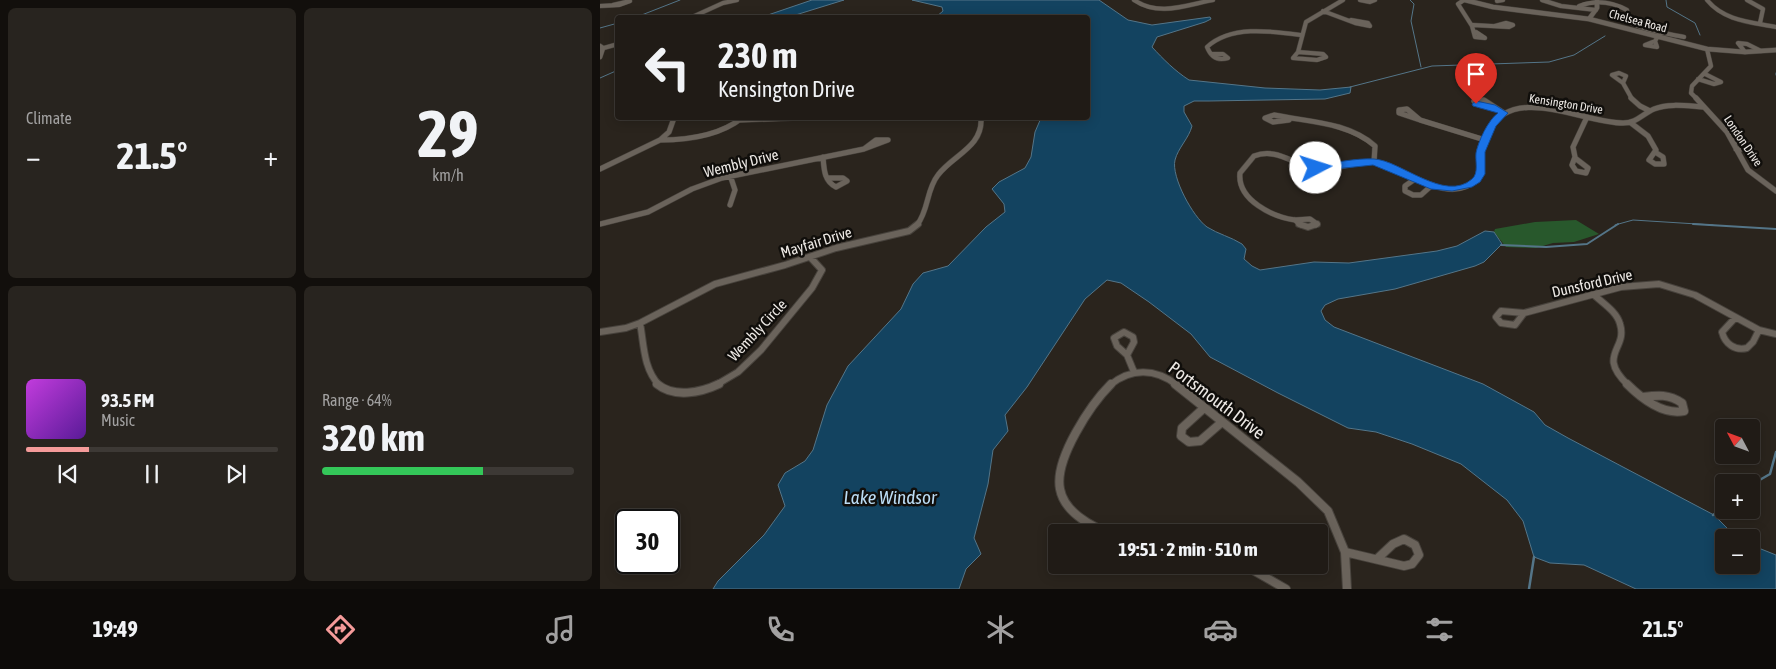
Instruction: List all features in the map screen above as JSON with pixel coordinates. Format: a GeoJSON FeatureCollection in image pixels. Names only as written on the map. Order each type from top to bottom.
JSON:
{"type":"FeatureCollection","features":[{"type":"Feature","properties":{"kind":"street"},"geometry":{"type":"LineString","coordinates":[[696,15],[723,2],[737,0]]}},
{"type":"Feature","properties":{"kind":"street"},"geometry":{"type":"LineString","coordinates":[[1134,0],[1144,7],[1159,10],[1212,0]]}},
{"type":"Feature","properties":{"kind":"street"},"geometry":{"type":"LineString","coordinates":[[1298,52],[1323,54],[1326,57],[1317,60],[1293,58],[1298,52],[1306,22],[1343,0]]}},
{"type":"Feature","properties":{"kind":"street"},"geometry":{"type":"LineString","coordinates":[[1360,0],[1370,2],[1374,0]]}},
{"type":"Feature","properties":{"kind":"street"},"geometry":{"type":"LineString","coordinates":[[1465,0],[1458,4],[1459,8],[1473,25],[1476,32]]}},
{"type":"Feature","properties":{"kind":"street","name":"Chelsea Road"},"geometry":{"type":"LineString","coordinates":[[1465,0],[1493,7],[1589,19],[1707,49],[1745,52],[1776,50]]}},
{"type":"Feature","properties":{"kind":"street"},"geometry":{"type":"LineString","coordinates":[[1497,1],[1503,0]]}},
{"type":"Feature","properties":{"kind":"street"},"geometry":{"type":"LineString","coordinates":[[1542,0],[1596,11]]}},
{"type":"Feature","properties":{"kind":"street"},"geometry":{"type":"LineString","coordinates":[[1707,0],[1713,8],[1720,12],[1776,27]]}},
{"type":"Feature","properties":{"kind":"street"},"geometry":{"type":"LineString","coordinates":[[1747,0],[1763,9],[1764,12],[1760,23]]}},
{"type":"Feature","properties":{"kind":"street"},"geometry":{"type":"LineString","coordinates":[[1589,19],[1596,11],[1597,1]]}},
{"type":"Feature","properties":{"kind":"street"},"geometry":{"type":"LineString","coordinates":[[1581,7],[1597,1],[1623,7],[1627,10],[1630,22],[1658,37],[1684,37]]}},
{"type":"Feature","properties":{"kind":"street"},"geometry":{"type":"LineString","coordinates":[[600,6],[613,5]]}},
{"type":"Feature","properties":{"kind":"street"},"geometry":{"type":"LineString","coordinates":[[1323,12],[1351,20]]}},
{"type":"Feature","properties":{"kind":"street"},"geometry":{"type":"LineString","coordinates":[[1473,25],[1495,26]]}},
{"type":"Feature","properties":{"kind":"street"},"geometry":{"type":"LineString","coordinates":[[1212,54],[1207,49],[1208,44],[1229,36],[1263,32],[1301,35]]}},
{"type":"Feature","properties":{"kind":"street"},"geometry":{"type":"LineString","coordinates":[[1745,52],[1738,44],[1747,44],[1761,51]]}},
{"type":"Feature","properties":{"kind":"street"},"geometry":{"type":"LineString","coordinates":[[600,57],[601,48],[615,45]]}},
{"type":"Feature","properties":{"kind":"street"},"geometry":{"type":"LineString","coordinates":[[1698,79],[1711,66],[1707,49]]}},
{"type":"Feature","properties":{"kind":"street"},"geometry":{"type":"LineString","coordinates":[[1698,79],[1714,84],[1721,82],[1705,74]]}},
{"type":"Feature","properties":{"kind":"street","name":"London Drive"},"geometry":{"type":"LineString","coordinates":[[1698,79],[1692,86],[1692,93],[1703,107],[1722,124],[1748,170],[1776,191]]}},
{"type":"Feature","properties":{"kind":"street"},"geometry":{"type":"LineString","coordinates":[[1623,83],[1633,104],[1650,111]]}},
{"type":"Feature","properties":{"kind":"street"},"geometry":{"type":"LineString","coordinates":[[1492,107],[1504,113]]}},
{"type":"Feature","properties":{"kind":"street","name":"Kensington Drive"},"geometry":{"type":"LineString","coordinates":[[1504,113],[1526,107],[1631,123]]}},
{"type":"Feature","properties":{"kind":"street"},"geometry":{"type":"LineString","coordinates":[[1655,152],[1648,136],[1631,123],[1642,118],[1650,111],[1663,107],[1703,107]]}},
{"type":"Feature","properties":{"kind":"street"},"geometry":{"type":"LineString","coordinates":[[1295,220],[1261,208],[1246,192],[1239,177],[1249,160],[1256,155],[1269,152],[1316,168],[1374,162],[1431,186],[1452,188],[1469,185],[1476,180],[1480,174],[1480,152],[1485,140],[1497,117],[1504,113]]}},
{"type":"Feature","properties":{"kind":"street"},"geometry":{"type":"LineString","coordinates":[[1575,158],[1573,147],[1588,117]]}},
{"type":"Feature","properties":{"kind":"street"},"geometry":{"type":"LineString","coordinates":[[600,169],[660,140],[669,132],[673,120]]}},
{"type":"Feature","properties":{"kind":"street"},"geometry":{"type":"LineString","coordinates":[[660,140],[675,141],[691,138],[729,126],[739,120]]}},
{"type":"Feature","properties":{"kind":"street","name":"Mayfair Drive"},"geometry":{"type":"LineString","coordinates":[[600,332],[617,330],[640,323],[715,284],[811,258],[836,248],[909,231],[919,225],[925,217],[928,191],[931,183],[944,168],[976,139],[982,120]]}},
{"type":"Feature","properties":{"kind":"street"},"geometry":{"type":"LineString","coordinates":[[1289,120],[1343,128],[1368,139],[1375,146],[1374,162]]}},
{"type":"Feature","properties":{"kind":"street"},"geometry":{"type":"LineString","coordinates":[[1420,120],[1485,140]]}},
{"type":"Feature","properties":{"kind":"street"},"geometry":{"type":"LineString","coordinates":[[1732,140],[1747,144],[1752,149],[1736,149]]}},
{"type":"Feature","properties":{"kind":"street","name":"Wembly Drive"},"geometry":{"type":"LineString","coordinates":[[600,224],[647,212],[695,188],[730,175],[864,149]]}},
{"type":"Feature","properties":{"kind":"street"},"geometry":{"type":"LineString","coordinates":[[822,157],[827,178]]}},
{"type":"Feature","properties":{"kind":"street"},"geometry":{"type":"LineString","coordinates":[[730,175],[735,183],[735,198],[730,205]]}},
{"type":"Feature","properties":{"kind":"street"},"geometry":{"type":"LineString","coordinates":[[1414,179],[1405,186],[1405,190],[1408,193],[1421,195],[1431,186]]}},
{"type":"Feature","properties":{"kind":"street","name":"Wembly Circle"},"geometry":{"type":"LineString","coordinates":[[640,323],[644,341],[644,356],[648,370],[657,384],[672,392],[697,392],[709,389],[730,377],[782,327],[790,313],[817,282],[822,270],[811,258]]}},
{"type":"Feature","properties":{"kind":"street","name":"Dunsford Drive"},"geometry":{"type":"LineString","coordinates":[[1524,313],[1621,288],[1659,284],[1695,295],[1759,330],[1776,334]]}},
{"type":"Feature","properties":{"kind":"street"},"geometry":{"type":"LineString","coordinates":[[1594,295],[1619,320],[1622,333],[1612,361],[1614,372],[1631,390],[1643,397],[1672,412],[1680,413],[1684,411],[1682,403],[1670,396],[1658,394],[1643,397]]}},
{"type":"Feature","properties":{"kind":"street"},"geometry":{"type":"LineString","coordinates":[[1735,318],[1722,332],[1722,336],[1733,347],[1744,349],[1751,345],[1759,330]]}},
{"type":"Feature","properties":{"kind":"street"},"geometry":{"type":"LineString","coordinates":[[1091,524],[1081,519],[1065,501],[1060,492],[1059,481],[1064,462],[1090,408],[1116,381],[1134,372],[1126,355]]}},
{"type":"Feature","properties":{"kind":"street","name":"Portsmouth Drive"},"geometry":{"type":"LineString","coordinates":[[1134,372],[1152,372],[1165,376],[1298,482],[1328,511],[1345,552],[1347,589]]}},
{"type":"Feature","properties":{"kind":"street"},"geometry":{"type":"LineString","coordinates":[[1204,408],[1182,428],[1181,436],[1189,442],[1200,441],[1222,422]]}},
{"type":"Feature","properties":{"kind":"street"},"geometry":{"type":"LineString","coordinates":[[1345,552],[1377,559]]}},
{"type":"Feature","properties":{"kind":"street"},"geometry":{"type":"LineString","coordinates":[[1260,574],[1286,589]]}},
{"type":"Feature","properties":{"kind":"green space"},"geometry":{"type":"Polygon","coordinates":[[[1576,220],[1599,234],[1574,242],[1553,243],[1536,248],[1506,247],[1494,232],[1495,229],[1535,222],[1576,220]]]}},
{"type":"Feature","properties":{"kind":"water"},"geometry":{"type":"Polygon","coordinates":[[[812,0],[844,0],[795,15],[768,15],[812,0]]]}},
{"type":"Feature","properties":{"kind":"water","name":"Lake Windsor"},"geometry":{"type":"Polygon","coordinates":[[[912,0],[1099,0],[1128,20],[1152,25],[1210,17],[1211,19],[1205,22],[1157,37],[1152,47],[1169,65],[1189,80],[1265,88],[1320,90],[1351,87],[1350,93],[1325,99],[1194,101],[1184,106],[1184,112],[1192,126],[1176,156],[1176,176],[1184,196],[1201,222],[1207,227],[1242,244],[1246,249],[1244,259],[1260,270],[1314,262],[1349,263],[1437,251],[1457,246],[1485,231],[1494,232],[1502,244],[1484,262],[1395,289],[1338,299],[1325,305],[1321,311],[1325,320],[1334,327],[1483,384],[1534,412],[1545,425],[1714,515],[1715,519],[1718,519],[1728,529],[1715,529],[1715,574],[1760,574],[1760,549],[1776,555],[1776,589],[1636,589],[1584,565],[1550,563],[1534,557],[1523,521],[1507,500],[1461,464],[1376,432],[1348,428],[1278,393],[1210,357],[1191,334],[1149,302],[1121,283],[1107,280],[1085,299],[1027,387],[1005,415],[1008,431],[993,450],[988,484],[974,538],[981,554],[966,569],[959,589],[713,589],[718,581],[764,535],[785,506],[778,485],[785,473],[805,461],[813,450],[827,405],[848,366],[901,309],[913,284],[923,273],[948,266],[986,227],[1005,212],[1004,204],[992,189],[999,182],[1025,168],[1031,157],[1035,132],[1040,120],[1090,120],[1090,15],[938,15],[943,11],[942,7],[912,0]]]}},
{"type":"Feature","properties":{"kind":"waterway"},"geometry":{"type":"LineString","coordinates":[[642,15],[680,0]]}},
{"type":"Feature","properties":{"kind":"waterway"},"geometry":{"type":"LineString","coordinates":[[1410,0],[1414,4],[1411,21],[1421,67]]}},
{"type":"Feature","properties":{"kind":"waterway"},"geometry":{"type":"LineString","coordinates":[[1666,0],[1667,7],[1695,23],[1700,35]]}},
{"type":"Feature","properties":{"kind":"waterway"},"geometry":{"type":"LineString","coordinates":[[600,28],[615,24]]}},
{"type":"Feature","properties":{"kind":"waterway"},"geometry":{"type":"LineString","coordinates":[[1350,87],[1432,66],[1549,62],[1574,55],[1605,36]]}},
{"type":"Feature","properties":{"kind":"waterway"},"geometry":{"type":"LineString","coordinates":[[600,78],[615,71]]}},
{"type":"Feature","properties":{"kind":"waterway"},"geometry":{"type":"LineString","coordinates":[[1618,224],[1633,220],[1713,225]]}},
{"type":"Feature","properties":{"kind":"waterway"},"geometry":{"type":"LineString","coordinates":[[1501,245],[1546,247],[1587,244],[1618,224]]}},
{"type":"Feature","properties":{"kind":"waterway"},"geometry":{"type":"LineString","coordinates":[[1693,224],[1776,229]]}},
{"type":"Feature","properties":{"kind":"waterway"},"geometry":{"type":"LineString","coordinates":[[1760,480],[1770,474],[1776,452]]}},
{"type":"Feature","properties":{"kind":"waterway"},"geometry":{"type":"LineString","coordinates":[[1529,589],[1534,557]]}},
{"type":"Feature","properties":{"kind":"route"},"geometry":{"type":"LineString","coordinates":[[1316,168],[1374,162],[1431,186],[1452,188],[1469,185],[1480,174],[1480,152],[1485,140],[1497,117],[1504,113],[1492,107],[1476,104]]}}]}
